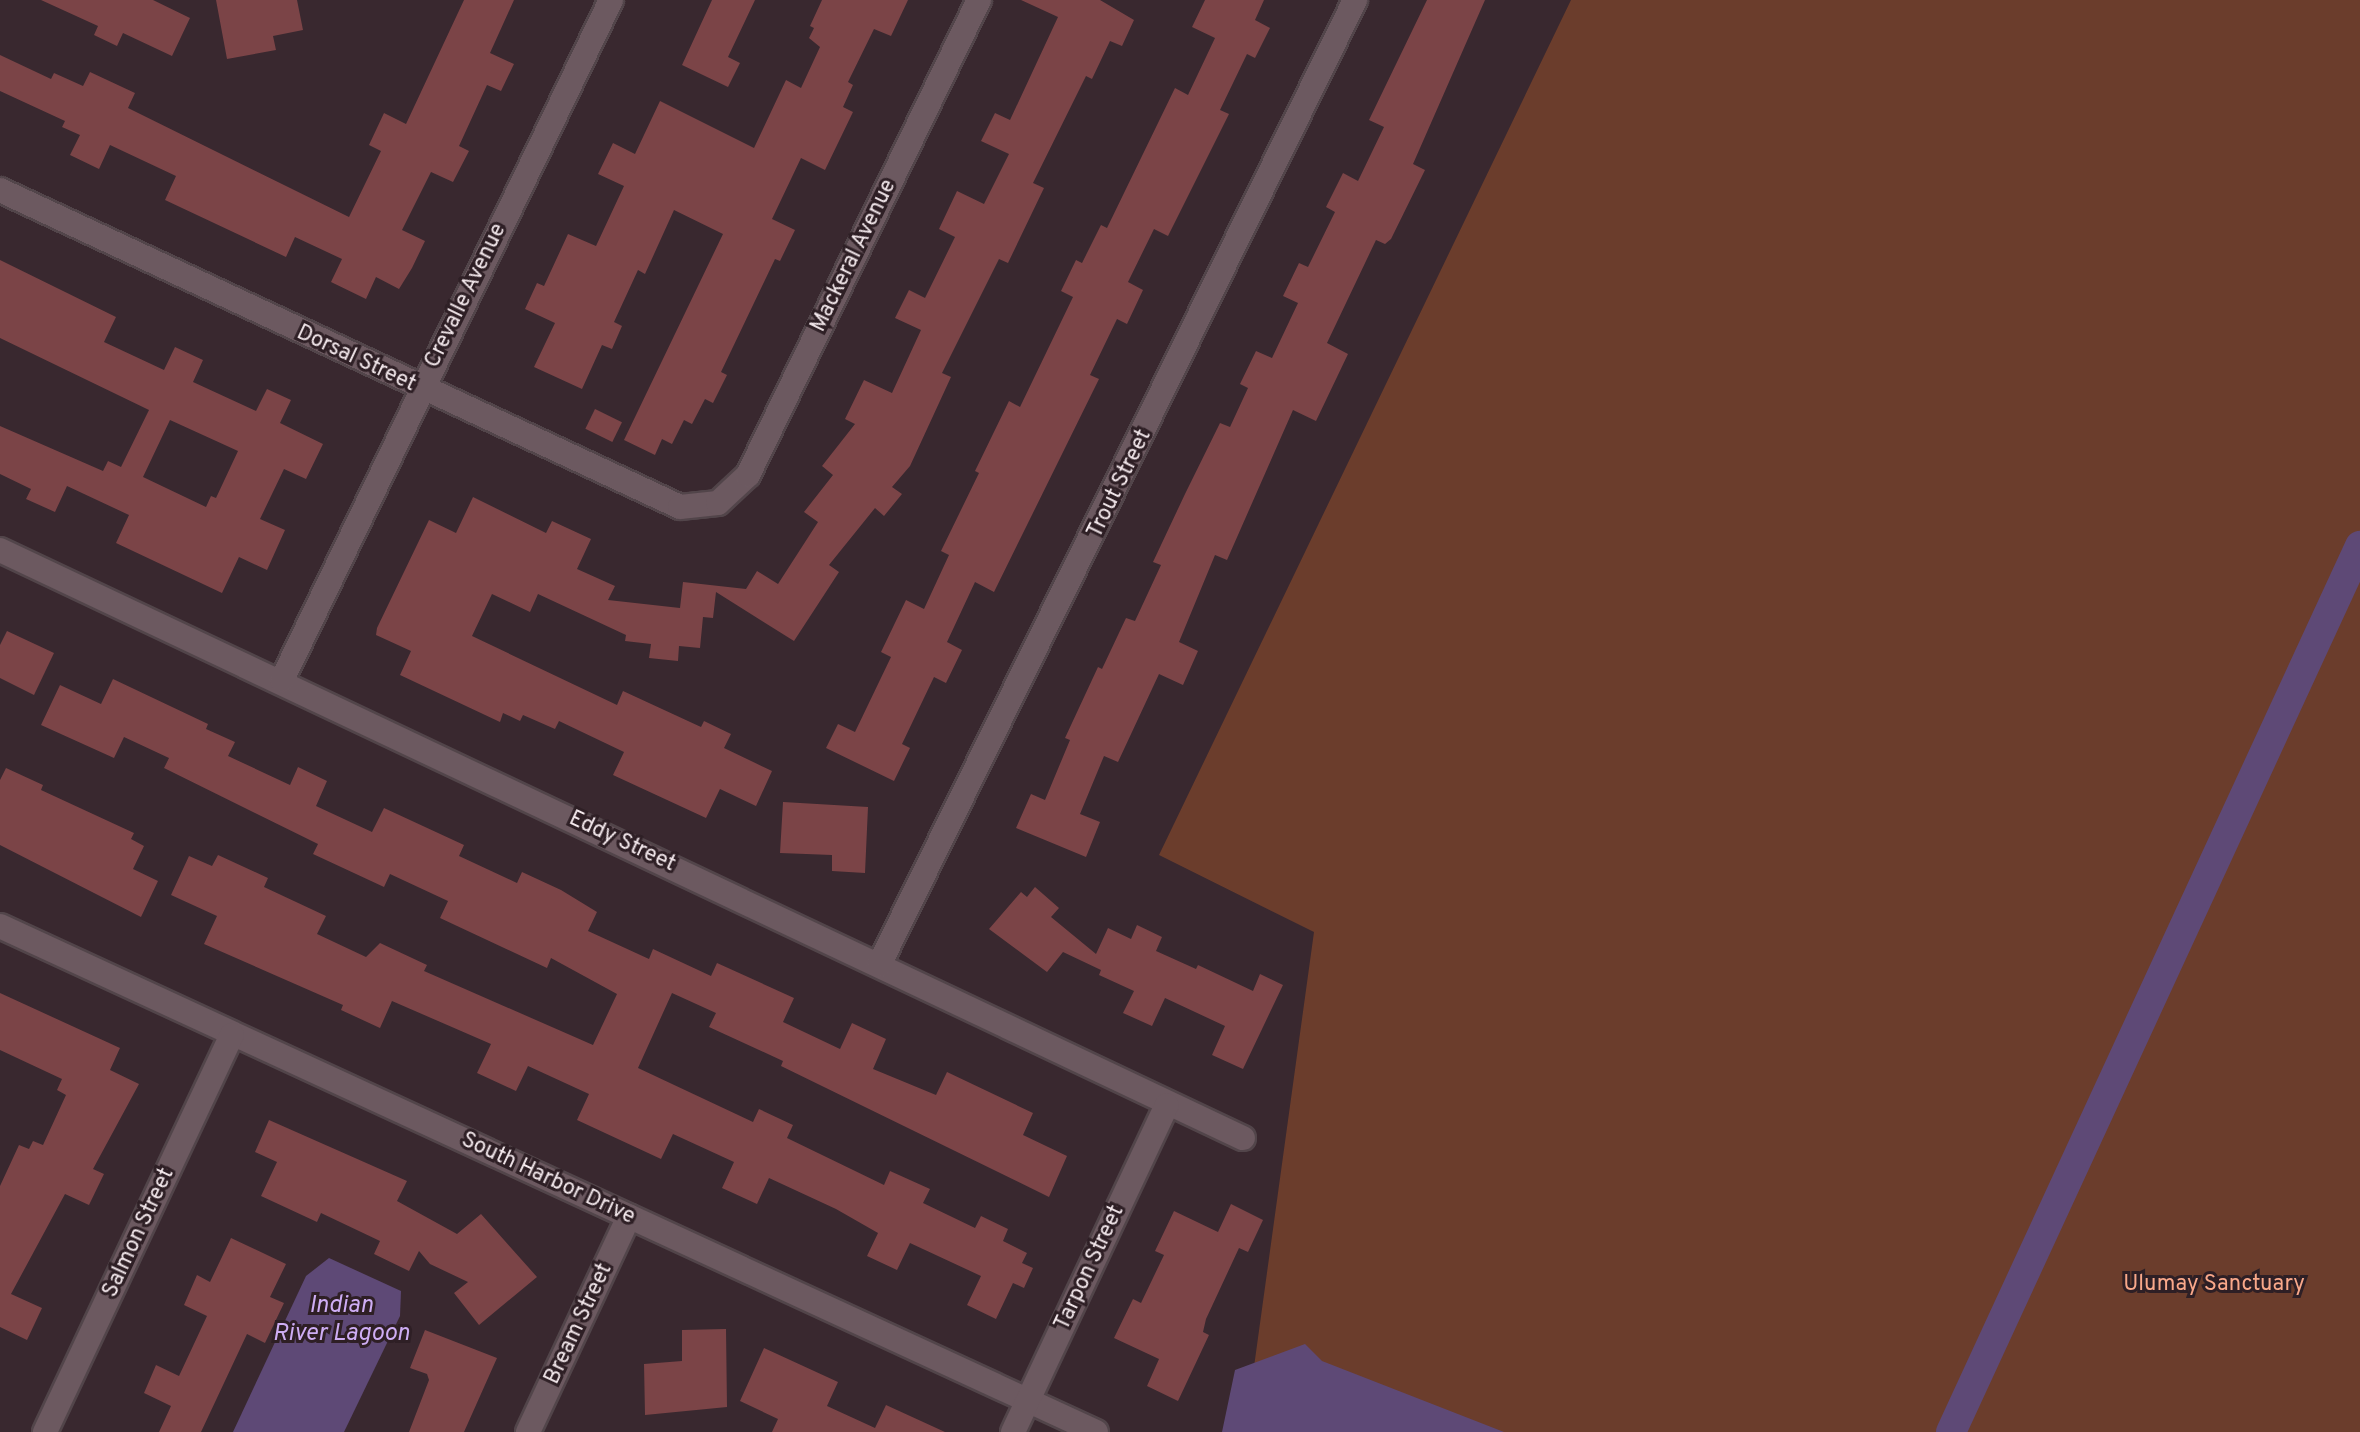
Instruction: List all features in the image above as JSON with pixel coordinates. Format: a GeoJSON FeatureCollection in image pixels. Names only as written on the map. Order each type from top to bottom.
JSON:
{"type":"FeatureCollection","features":[{"type":"Feature","properties":{"kind":"street","name":"Crevalle Avenue"},"geometry":{"type":"LineString","coordinates":[[282,680],[420,389],[611,0]]}},
{"type":"Feature","properties":{"kind":"street","name":"Mackeral Avenue"},"geometry":{"type":"LineString","coordinates":[[718,503],[748,475],[979,0]]}},
{"type":"Feature","properties":{"kind":"street","name":"Trout Street"},"geometry":{"type":"LineString","coordinates":[[879,965],[1355,0]]}},
{"type":"Feature","properties":{"kind":"street","name":"Dorsal Street"},"geometry":{"type":"LineString","coordinates":[[0,190],[420,389],[680,507],[718,503]]}},
{"type":"Feature","properties":{"kind":"street","name":"Eddy Street"},"geometry":{"type":"LineString","coordinates":[[0,550],[282,680],[1167,1105],[1243,1138]]}},
{"type":"Feature","properties":{"kind":"street","name":"South Harbor Drive"},"geometry":{"type":"LineString","coordinates":[[0,926],[1096,1432]]}},
{"type":"Feature","properties":{"kind":"street","name":"Salmon Street"},"geometry":{"type":"LineString","coordinates":[[45,1432],[232,1035]]}},
{"type":"Feature","properties":{"kind":"street","name":"Tarpon Street"},"geometry":{"type":"LineString","coordinates":[[1013,1432],[1167,1105]]}},
{"type":"Feature","properties":{"kind":"street","name":"Bream Street"},"geometry":{"type":"LineString","coordinates":[[528,1432],[629,1216]]}},
{"type":"Feature","properties":{"kind":"green space","name":"Ulumay Sanctuary"},"geometry":{"type":"Polygon","coordinates":[[[1571,0],[2360,0],[2360,1432],[1245,1432],[1314,932],[1159,855],[1571,0]]]}},
{"type":"Feature","properties":{"kind":"water","name":"Indian River Lagoon"},"geometry":{"type":"Polygon","coordinates":[[[329,1258],[401,1291],[400,1316],[344,1432],[233,1432],[306,1276],[329,1258]]]}},
{"type":"Feature","properties":{"kind":"water"},"geometry":{"type":"Polygon","coordinates":[[[1305,1344],[1322,1361],[1504,1432],[1222,1432],[1235,1370],[1305,1344]]]}},
{"type":"Feature","properties":{"kind":"building"},"geometry":{"type":"Polygon","coordinates":[[[41,0],[153,0],[190,18],[172,56],[123,33],[117,46],[94,35],[98,26],[41,0]]]}},
{"type":"Feature","properties":{"kind":"building"},"geometry":{"type":"Polygon","coordinates":[[[216,0],[297,0],[303,30],[273,36],[276,50],[227,59],[216,0]]]}},
{"type":"Feature","properties":{"kind":"building"},"geometry":{"type":"Polygon","coordinates":[[[464,0],[514,0],[490,53],[514,64],[501,91],[487,85],[459,146],[469,151],[453,182],[431,172],[402,230],[425,241],[399,289],[376,277],[366,299],[331,282],[342,259],[295,237],[286,257],[165,200],[176,176],[110,145],[99,169],[70,155],[80,135],[62,127],[65,121],[0,91],[0,55],[51,79],[54,73],[83,86],[90,72],[135,93],[128,108],[349,217],[381,151],[369,145],[384,113],[406,124],[464,0]]]}},
{"type":"Feature","properties":{"kind":"building"},"geometry":{"type":"Polygon","coordinates":[[[712,0],[755,0],[728,57],[740,63],[728,87],[682,65],[712,0]]]}},
{"type":"Feature","properties":{"kind":"building"},"geometry":{"type":"Polygon","coordinates":[[[822,0],[908,0],[891,36],[874,29],[848,82],[853,85],[843,107],[853,112],[825,170],[801,158],[772,219],[795,230],[780,261],[775,259],[721,372],[727,375],[713,403],[705,399],[692,424],[684,420],[672,444],[662,439],[655,455],[624,440],[723,234],[674,210],[645,274],[638,270],[614,322],[622,326],[612,349],[602,345],[582,389],[534,367],[555,323],[525,309],[537,283],[544,286],[568,234],[596,246],[624,186],[598,174],[613,143],[635,154],[660,101],[754,148],[786,80],[801,88],[820,47],[809,38],[814,28],[810,26],[822,0]]]}},
{"type":"Feature","properties":{"kind":"building"},"geometry":{"type":"Polygon","coordinates":[[[1021,0],[1100,0],[1134,20],[1122,46],[1110,41],[1092,79],[1086,76],[1033,183],[1044,188],[1008,263],[999,259],[942,373],[951,377],[910,466],[892,487],[902,494],[884,516],[875,508],[829,565],[839,572],[794,641],[716,592],[713,618],[703,617],[700,648],[679,646],[678,661],[649,658],[651,644],[625,641],[626,635],[538,594],[530,612],[492,594],[472,636],[617,705],[623,691],[701,727],[704,721],[731,734],[724,748],[772,771],[756,806],[720,789],[706,818],[613,775],[624,752],[559,721],[555,729],[523,715],[520,721],[503,713],[500,722],[400,675],[411,651],[376,635],[377,628],[429,520],[456,533],[473,497],[546,533],[552,521],[591,539],[577,569],[615,586],[608,600],[680,608],[683,582],[746,589],[757,571],[778,584],[818,522],[804,512],[833,475],[822,466],[855,424],[845,419],[864,380],[892,393],[921,330],[895,318],[909,290],[925,298],[955,237],[939,229],[957,191],[984,204],[1009,154],[981,141],[995,113],[1010,120],[1058,17],[1021,0]]]}},
{"type":"Feature","properties":{"kind":"building"},"geometry":{"type":"Polygon","coordinates":[[[1205,0],[1264,0],[1255,20],[1270,28],[1255,58],[1247,54],[1220,110],[1229,114],[1168,236],[1154,229],[1128,282],[1143,290],[1127,324],[1117,319],[1090,375],[1099,379],[994,592],[975,582],[947,642],[962,650],[946,683],[934,677],[902,744],[910,748],[894,781],[826,748],[838,724],[855,732],[891,657],[881,652],[906,600],[924,609],[949,555],[941,551],[979,473],[975,471],[1009,401],[1020,407],[1073,297],[1061,291],[1076,260],[1082,263],[1101,225],[1107,228],[1175,88],[1188,95],[1215,38],[1192,27],[1205,0]]]}},
{"type":"Feature","properties":{"kind":"building"},"geometry":{"type":"Polygon","coordinates":[[[1427,0],[1485,0],[1413,164],[1425,170],[1391,239],[1385,244],[1376,240],[1327,343],[1348,354],[1316,421],[1293,410],[1227,560],[1215,555],[1179,642],[1198,651],[1183,685],[1159,674],[1118,762],[1104,756],[1080,814],[1100,822],[1086,857],[1016,828],[1031,794],[1045,800],[1070,740],[1065,738],[1098,667],[1102,669],[1126,618],[1135,621],[1161,565],[1153,562],[1220,423],[1230,427],[1248,388],[1240,384],[1256,351],[1272,358],[1298,303],[1283,296],[1299,263],[1308,267],[1335,212],[1326,207],[1343,173],[1358,181],[1384,127],[1369,120],[1427,0]]]}},
{"type":"Feature","properties":{"kind":"building"},"geometry":{"type":"Polygon","coordinates":[[[0,260],[116,317],[104,342],[164,370],[175,347],[203,360],[193,382],[256,411],[267,389],[291,400],[280,423],[323,444],[306,479],[284,469],[260,519],[285,530],[267,570],[239,557],[222,593],[116,543],[129,515],[67,486],[55,512],[26,499],[31,489],[0,474],[0,426],[103,471],[108,461],[121,467],[149,410],[0,338],[0,260]],[[170,420],[143,477],[206,507],[211,496],[216,498],[238,451],[170,420]]]}},
{"type":"Feature","properties":{"kind":"building"},"geometry":{"type":"Polygon","coordinates":[[[595,409],[622,422],[612,442],[585,429],[595,409]]]}},
{"type":"Feature","properties":{"kind":"building"},"geometry":{"type":"Polygon","coordinates":[[[7,631],[54,653],[34,695],[0,678],[0,645],[7,631]]]}},
{"type":"Feature","properties":{"kind":"building"},"geometry":{"type":"Polygon","coordinates":[[[113,679],[208,724],[206,729],[235,742],[228,756],[290,785],[298,767],[327,781],[316,806],[372,832],[384,808],[464,845],[459,856],[517,883],[522,872],[561,890],[597,912],[588,931],[649,959],[653,949],[711,976],[717,963],[794,998],[783,1022],[840,1049],[852,1023],[886,1039],[873,1069],[936,1095],[947,1072],[1033,1113],[1023,1135],[1067,1156],[1049,1197],[781,1066],[783,1061],[709,1027],[716,1013],[672,993],[638,1068],[753,1122],[759,1109],[793,1125],[787,1138],[884,1185],[890,1171],[930,1189],[923,1203],[975,1228],[981,1216],[1008,1229],[1003,1241],[1027,1253],[1022,1263],[1033,1268],[1024,1288],[1013,1283],[996,1319],[967,1305],[981,1276],[910,1243],[897,1270],[867,1256],[878,1233],[836,1209],[769,1178],[757,1204],[722,1188],[734,1162],[673,1134],[661,1159],[577,1120],[589,1094],[528,1066],[516,1091],[477,1073],[491,1044],[392,1001],[380,1028],[341,1010],[343,1005],[204,944],[217,916],[171,895],[189,856],[212,866],[218,855],[268,878],[264,887],[326,916],[317,934],[366,957],[380,943],[427,965],[424,971],[593,1045],[617,994],[551,958],[547,968],[440,918],[448,901],[390,874],[384,887],[313,854],[318,844],[164,768],[169,758],[124,737],[114,758],[41,725],[60,685],[101,704],[113,679]]]}},
{"type":"Feature","properties":{"kind":"building"},"geometry":{"type":"Polygon","coordinates":[[[6,768],[43,785],[41,790],[134,833],[131,839],[144,846],[133,869],[158,881],[141,917],[0,845],[0,780],[6,768]]]}},
{"type":"Feature","properties":{"kind":"building"},"geometry":{"type":"Polygon","coordinates":[[[783,802],[868,807],[865,873],[832,871],[832,855],[780,853],[783,802]]]}},
{"type":"Feature","properties":{"kind":"building"},"geometry":{"type":"Polygon","coordinates":[[[1035,887],[1059,908],[1051,917],[1096,954],[1108,928],[1131,939],[1137,925],[1162,937],[1156,951],[1196,969],[1198,965],[1253,991],[1260,974],[1283,985],[1243,1069],[1212,1055],[1225,1026],[1165,998],[1152,1026],[1123,1013],[1134,991],[1099,975],[1101,970],[1063,952],[1047,972],[989,929],[1021,892],[1027,897],[1035,887]]]}},
{"type":"Feature","properties":{"kind":"building"},"geometry":{"type":"Polygon","coordinates":[[[0,993],[120,1048],[110,1070],[139,1084],[93,1169],[104,1174],[89,1205],[65,1194],[11,1294],[42,1308],[27,1340],[0,1327],[0,1186],[19,1145],[29,1149],[33,1141],[43,1145],[66,1095],[57,1090],[62,1079],[0,1050],[0,993]]]}},
{"type":"Feature","properties":{"kind":"building"},"geometry":{"type":"Polygon","coordinates":[[[269,1120],[407,1181],[397,1201],[457,1234],[481,1214],[537,1277],[479,1325],[454,1293],[468,1282],[430,1264],[419,1251],[409,1271],[374,1254],[380,1241],[321,1213],[317,1222],[261,1196],[277,1162],[255,1152],[269,1120]]]}},
{"type":"Feature","properties":{"kind":"building"},"geometry":{"type":"Polygon","coordinates":[[[1231,1204],[1263,1220],[1248,1252],[1239,1248],[1206,1319],[1203,1332],[1209,1335],[1178,1401],[1147,1386],[1159,1359],[1114,1338],[1133,1299],[1141,1303],[1164,1255],[1155,1251],[1174,1211],[1218,1232],[1231,1204]]]}},
{"type":"Feature","properties":{"kind":"building"},"geometry":{"type":"Polygon","coordinates":[[[231,1238],[286,1264],[270,1297],[284,1303],[265,1343],[247,1334],[201,1432],[159,1432],[171,1406],[144,1393],[156,1365],[179,1376],[207,1316],[184,1305],[197,1275],[210,1282],[231,1238]]]}},
{"type":"Feature","properties":{"kind":"building"},"geometry":{"type":"Polygon","coordinates":[[[726,1329],[727,1407],[645,1415],[644,1364],[682,1361],[682,1330],[726,1329]]]}},
{"type":"Feature","properties":{"kind":"building"},"geometry":{"type":"Polygon","coordinates":[[[425,1330],[497,1358],[464,1432],[409,1432],[429,1380],[427,1374],[410,1368],[425,1330]]]}},
{"type":"Feature","properties":{"kind":"building"},"geometry":{"type":"Polygon","coordinates":[[[764,1348],[838,1382],[827,1406],[875,1428],[886,1405],[945,1432],[772,1432],[778,1419],[740,1401],[764,1348]]]}},
{"type":"Feature","properties":{"kind":"waterway"},"geometry":{"type":"LineString","coordinates":[[1951,1432],[2360,546]]}}]}
